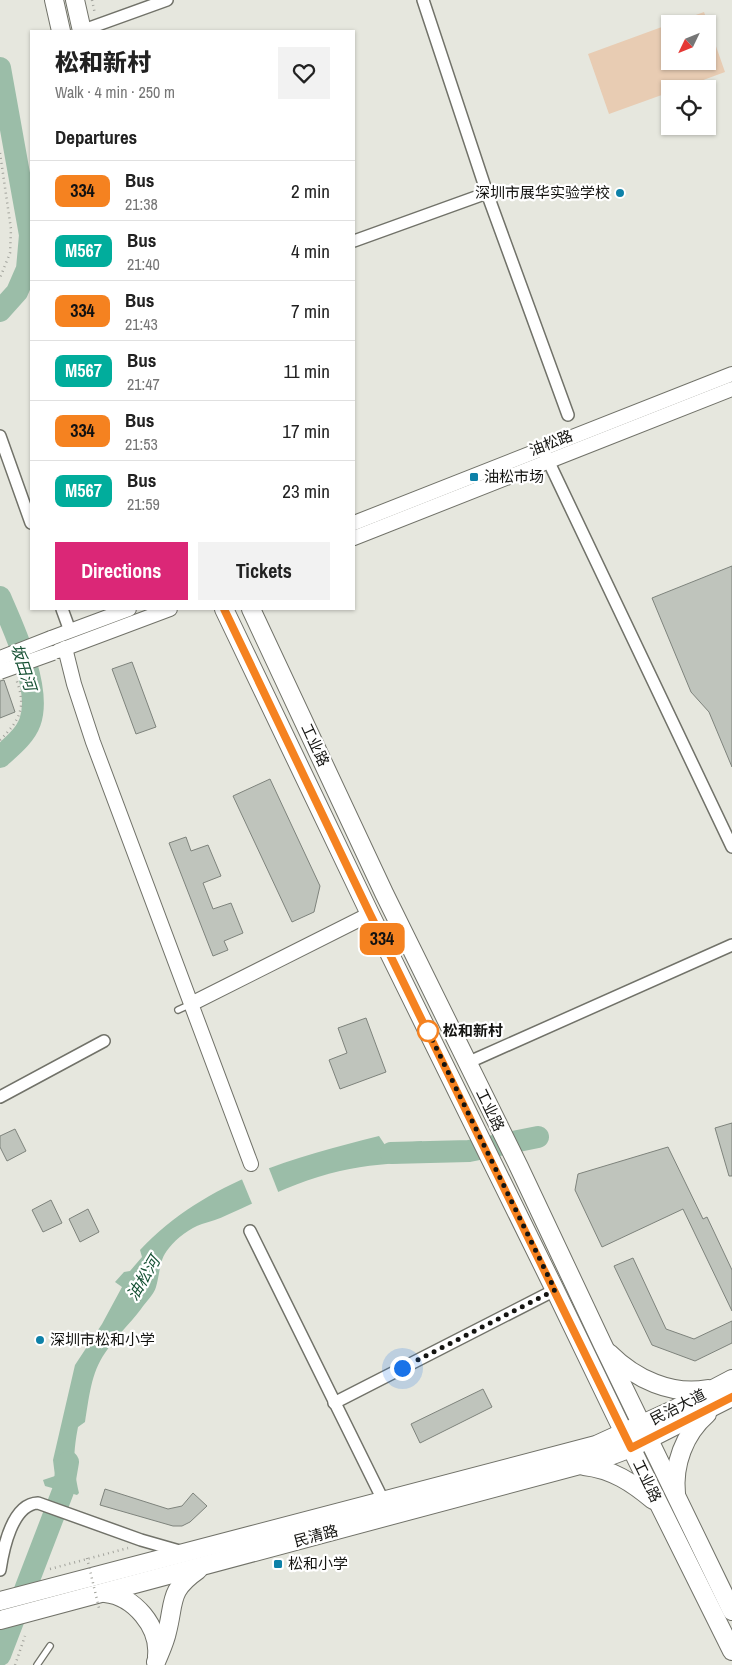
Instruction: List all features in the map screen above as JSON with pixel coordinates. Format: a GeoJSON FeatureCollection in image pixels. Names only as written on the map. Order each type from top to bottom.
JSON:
{"type":"FeatureCollection","features":[{"type":"Feature","properties":{"kind":"main road"},"geometry":{"type":"LineString","coordinates":[[54,0],[61,30]]}},
{"type":"Feature","properties":{"kind":"main road"},"geometry":{"type":"LineString","coordinates":[[75,0],[82,30]]}},
{"type":"Feature","properties":{"kind":"main road","name":"工业路"},"geometry":{"type":"LineString","coordinates":[[224,610],[370,914],[499,1175],[627,1441],[732,1651]]}},
{"type":"Feature","properties":{"kind":"main road","name":"工业路"},"geometry":{"type":"LineString","coordinates":[[251,610],[384,893],[488,1107],[519,1166],[602,1343],[732,1611]]}},
{"type":"Feature","properties":{"kind":"main road"},"geometry":{"type":"LineString","coordinates":[[602,1343],[617,1361],[642,1378],[673,1388],[722,1396]]}},
{"type":"Feature","properties":{"kind":"main road","name":"民治大道"},"geometry":{"type":"LineString","coordinates":[[627,1441],[722,1396],[732,1379]]}},
{"type":"Feature","properties":{"kind":"main road"},"geometry":{"type":"LineString","coordinates":[[676,1497],[674,1480],[682,1449],[700,1420],[722,1396]]}},
{"type":"Feature","properties":{"kind":"main road","name":"民清路"},"geometry":{"type":"LineString","coordinates":[[0,1620],[32,1612],[102,1601],[203,1567],[608,1457],[627,1441]]}},
{"type":"Feature","properties":{"kind":"main road","name":"民清路"},"geometry":{"type":"LineString","coordinates":[[0,1600],[596,1445],[627,1441]]}},
{"type":"Feature","properties":{"kind":"main road"},"geometry":{"type":"LineString","coordinates":[[578,1465],[614,1473],[659,1505]]}},
{"type":"Feature","properties":{"kind":"main road"},"geometry":{"type":"LineString","coordinates":[[156,1663],[167,1632],[171,1606],[176,1592],[184,1581],[203,1567]]}},
{"type":"Feature","properties":{"kind":"main road"},"geometry":{"type":"LineString","coordinates":[[102,1601],[122,1598],[146,1619],[158,1646],[156,1663]]}},
{"type":"Feature","properties":{"kind":"street"},"geometry":{"type":"LineString","coordinates":[[85,30],[167,0]]}},
{"type":"Feature","properties":{"kind":"street"},"geometry":{"type":"LineString","coordinates":[[423,0],[487,193],[568,415]]}},
{"type":"Feature","properties":{"kind":"street"},"geometry":{"type":"LineString","coordinates":[[355,241],[487,193]]}},
{"type":"Feature","properties":{"kind":"street","name":"油松路"},"geometry":{"type":"LineString","coordinates":[[355,538],[732,374]]}},
{"type":"Feature","properties":{"kind":"street","name":"油松路"},"geometry":{"type":"LineString","coordinates":[[355,523],[732,389]]}},
{"type":"Feature","properties":{"kind":"street"},"geometry":{"type":"LineString","coordinates":[[0,436],[30,520]]}},
{"type":"Feature","properties":{"kind":"street"},"geometry":{"type":"LineString","coordinates":[[546,455],[732,847]]}},
{"type":"Feature","properties":{"kind":"street"},"geometry":{"type":"LineString","coordinates":[[62,610],[70,631]]}},
{"type":"Feature","properties":{"kind":"street"},"geometry":{"type":"LineString","coordinates":[[0,658],[126,610]]}},
{"type":"Feature","properties":{"kind":"street"},"geometry":{"type":"LineString","coordinates":[[7,673],[59,650],[167,610]]}},
{"type":"Feature","properties":{"kind":"street"},"geometry":{"type":"LineString","coordinates":[[59,650],[74,684],[93,742],[251,1164]]}},
{"type":"Feature","properties":{"kind":"street"},"geometry":{"type":"LineString","coordinates":[[191,1004],[370,914]]}},
{"type":"Feature","properties":{"kind":"street"},"geometry":{"type":"LineString","coordinates":[[467,1063],[732,945]]}},
{"type":"Feature","properties":{"kind":"street"},"geometry":{"type":"LineString","coordinates":[[0,1097],[104,1041]]}},
{"type":"Feature","properties":{"kind":"street"},"geometry":{"type":"LineString","coordinates":[[250,1231],[383,1500]]}},
{"type":"Feature","properties":{"kind":"street"},"geometry":{"type":"LineString","coordinates":[[334,1403],[555,1290]]}},
{"type":"Feature","properties":{"kind":"street"},"geometry":{"type":"LineString","coordinates":[[0,1570],[4,1545],[14,1523],[25,1507],[38,1503],[141,1540],[184,1552]]}},
{"type":"Feature","properties":{"kind":"lane"},"geometry":{"type":"LineString","coordinates":[[178,1010],[191,1004]]}},
{"type":"Feature","properties":{"kind":"lane"},"geometry":{"type":"LineString","coordinates":[[37,1665],[50,1646]]}},
{"type":"Feature","properties":{"kind":"path"},"geometry":{"type":"LineString","coordinates":[[92,0],[96,18]]}},
{"type":"Feature","properties":{"kind":"path"},"geometry":{"type":"LineString","coordinates":[[0,153],[11,239],[10,253],[0,278]]}},
{"type":"Feature","properties":{"kind":"path"},"geometry":{"type":"LineString","coordinates":[[0,740],[14,725],[20,710],[20,689],[7,673]]}},
{"type":"Feature","properties":{"kind":"path"},"geometry":{"type":"LineString","coordinates":[[50,1569],[130,1548]]}},
{"type":"Feature","properties":{"kind":"path"},"geometry":{"type":"LineString","coordinates":[[87,1558],[102,1601]]}},
{"type":"Feature","properties":{"kind":"path"},"geometry":{"type":"LineString","coordinates":[[14,1665],[25,1636]]}},
{"type":"Feature","properties":{"kind":"shaded area"},"geometry":{"type":"Polygon","coordinates":[[[661,27],[661,70],[716,70],[716,46],[725,72],[703,80],[661,80],[661,95],[609,114],[588,54],[661,27]]]}},
{"type":"Feature","properties":{"kind":"water"},"geometry":{"type":"Polygon","coordinates":[[[379,1136],[385,1145],[422,1141],[420,1162],[360,1167],[311,1179],[221,1218],[197,1226],[172,1244],[163,1257],[154,1292],[109,1347],[97,1369],[91,1386],[85,1422],[78,1427],[76,1436],[74,1460],[79,1493],[77,1495],[45,1486],[43,1480],[55,1476],[53,1460],[75,1365],[102,1324],[122,1287],[115,1282],[124,1272],[130,1271],[142,1257],[140,1250],[165,1226],[192,1207],[250,1176],[314,1154],[379,1136]]]}},
{"type":"Feature","properties":{"kind":"water"},"geometry":{"type":"Polygon","coordinates":[[[9,1646],[2,1665],[0,1665],[0,1648],[9,1646]]]}},
{"type":"Feature","properties":{"kind":"pier"},"geometry":{"type":"Polygon","coordinates":[[[268,1166],[279,1194],[253,1206],[241,1177],[268,1166]]]}},
{"type":"Feature","properties":{"kind":"building"},"geometry":{"type":"Polygon","coordinates":[[[732,566],[732,767],[709,712],[691,692],[652,598],[732,566]]]}},
{"type":"Feature","properties":{"kind":"building"},"geometry":{"type":"Polygon","coordinates":[[[132,662],[156,727],[136,734],[112,669],[132,662]]]}},
{"type":"Feature","properties":{"kind":"building"},"geometry":{"type":"Polygon","coordinates":[[[4,680],[15,712],[0,718],[0,681],[4,680]]]}},
{"type":"Feature","properties":{"kind":"building"},"geometry":{"type":"Polygon","coordinates":[[[270,779],[320,886],[314,912],[292,922],[233,796],[270,779]]]}},
{"type":"Feature","properties":{"kind":"building"},"geometry":{"type":"Polygon","coordinates":[[[186,837],[191,851],[208,845],[221,876],[203,883],[213,909],[231,903],[243,933],[224,941],[228,950],[213,956],[169,843],[186,837]]]}},
{"type":"Feature","properties":{"kind":"building"},"geometry":{"type":"Polygon","coordinates":[[[366,1018],[386,1072],[340,1089],[329,1060],[347,1053],[338,1028],[366,1018]]]}},
{"type":"Feature","properties":{"kind":"building"},"geometry":{"type":"Polygon","coordinates":[[[732,1123],[732,1176],[729,1176],[715,1128],[732,1123]]]}},
{"type":"Feature","properties":{"kind":"building"},"geometry":{"type":"Polygon","coordinates":[[[15,1129],[26,1151],[7,1161],[0,1147],[0,1136],[15,1129]]]}},
{"type":"Feature","properties":{"kind":"building"},"geometry":{"type":"Polygon","coordinates":[[[668,1147],[703,1219],[707,1217],[732,1270],[732,1311],[683,1209],[602,1247],[575,1190],[578,1174],[668,1147]]]}},
{"type":"Feature","properties":{"kind":"building"},"geometry":{"type":"Polygon","coordinates":[[[51,1200],[62,1223],[43,1232],[32,1210],[51,1200]]]}},
{"type":"Feature","properties":{"kind":"building"},"geometry":{"type":"Polygon","coordinates":[[[88,1209],[99,1232],[80,1242],[69,1219],[88,1209]]]}},
{"type":"Feature","properties":{"kind":"building"},"geometry":{"type":"Polygon","coordinates":[[[633,1258],[666,1329],[694,1339],[732,1321],[732,1343],[695,1361],[652,1345],[614,1266],[633,1258]]]}},
{"type":"Feature","properties":{"kind":"building"},"geometry":{"type":"Polygon","coordinates":[[[483,1389],[492,1407],[420,1443],[411,1424],[483,1389]]]}},
{"type":"Feature","properties":{"kind":"building"},"geometry":{"type":"Polygon","coordinates":[[[105,1489],[168,1509],[182,1506],[193,1493],[207,1506],[190,1522],[182,1526],[173,1526],[100,1505],[105,1489]]]}},
{"type":"Feature","properties":{"kind":"waterway","name":"坂田河"},"geometry":{"type":"LineString","coordinates":[[0,68],[30,235],[27,269],[17,292],[0,311]]}},
{"type":"Feature","properties":{"kind":"waterway","name":"坂田河"},"geometry":{"type":"LineString","coordinates":[[0,597],[25,659],[33,708],[30,722],[25,732],[0,757]]}},
{"type":"Feature","properties":{"kind":"waterway","name":"油松河"},"geometry":{"type":"LineString","coordinates":[[391,1153],[469,1151],[538,1137]]}},
{"type":"Feature","properties":{"kind":"waterway","name":"油松河"},"geometry":{"type":"LineString","coordinates":[[0,1655],[63,1491],[68,1462]]}},
{"type":"Feature","properties":{"kind":"bus line","name":"334"},"geometry":{"type":"LineString","coordinates":[[224,610],[370,914],[631,1448],[732,1397]]}},
{"type":"Feature","properties":{"kind":"place","name":"深圳市展华实验学校"},"geometry":{"type":"Point","coordinates":[620,193]}},
{"type":"Feature","properties":{"kind":"place","name":"油松市场"},"geometry":{"type":"Point","coordinates":[474,477]}},
{"type":"Feature","properties":{"kind":"place","name":"松和新村"},"geometry":{"type":"Point","coordinates":[428,1031]}},
{"type":"Feature","properties":{"kind":"place","name":"深圳市松和小学"},"geometry":{"type":"Point","coordinates":[40,1340]}},
{"type":"Feature","properties":{"kind":"place","name":"松和小学"},"geometry":{"type":"Point","coordinates":[278,1564]}},
{"type":"Feature","properties":{"kind":"route"},"geometry":{"type":"LineString","coordinates":[[402,1368],[555,1290],[428,1031]]}}]}
